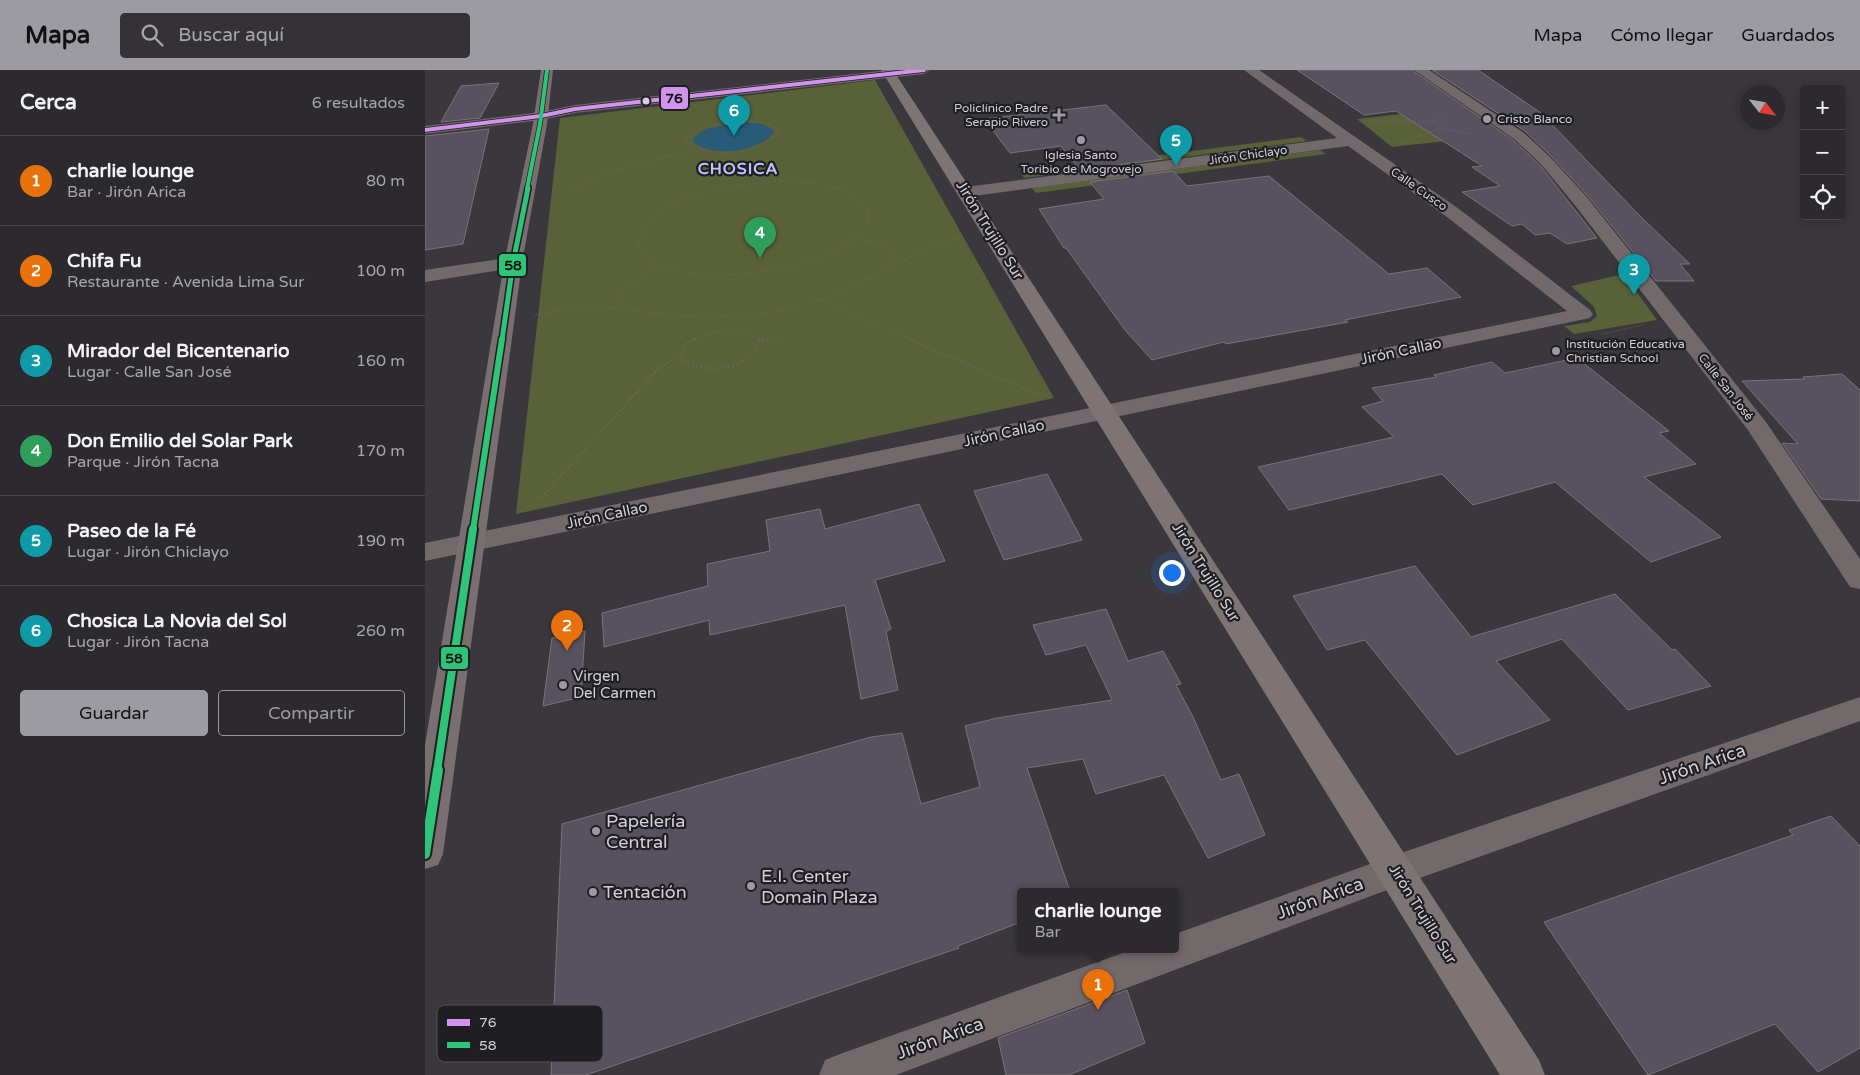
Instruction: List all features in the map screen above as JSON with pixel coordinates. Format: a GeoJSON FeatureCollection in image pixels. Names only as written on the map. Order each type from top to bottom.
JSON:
{"type":"FeatureCollection","features":[{"type":"Feature","properties":{"kind":"highway"},"geometry":{"type":"LineString","coordinates":[[425,854],[513,263],[542,112],[547,70]]}},
{"type":"Feature","properties":{"kind":"street"},"geometry":{"type":"LineString","coordinates":[[425,121],[575,109],[888,72],[924,70]]}},
{"type":"Feature","properties":{"kind":"street","name":"Calle Cusco"},"geometry":{"type":"LineString","coordinates":[[1250,70],[1453,212],[1583,314]]}},
{"type":"Feature","properties":{"kind":"street","name":"Calle San José"},"geometry":{"type":"LineString","coordinates":[[1420,70],[1519,136],[1545,160],[1580,200],[1758,427],[1860,580]]}},
{"type":"Feature","properties":{"kind":"street","name":"Jirón Trujillo Sur"},"geometry":{"type":"LineString","coordinates":[[888,72],[966,192],[1524,1075]]}},
{"type":"Feature","properties":{"kind":"street"},"geometry":{"type":"LineString","coordinates":[[425,130],[542,112]]}},
{"type":"Feature","properties":{"kind":"street","name":"Jirón Chiclayo"},"geometry":{"type":"LineString","coordinates":[[966,192],[1351,141]]}},
{"type":"Feature","properties":{"kind":"street"},"geometry":{"type":"LineString","coordinates":[[425,276],[513,263]]}},
{"type":"Feature","properties":{"kind":"street","name":"Jirón Callao"},"geometry":{"type":"LineString","coordinates":[[425,552],[1583,314]]}},
{"type":"Feature","properties":{"kind":"street","name":"Jirón Arica"},"geometry":{"type":"LineString","coordinates":[[1179,950],[1395,871],[1860,709]]}},
{"type":"Feature","properties":{"kind":"street","name":"Jirón Arica"},"geometry":{"type":"LineString","coordinates":[[840,1075],[1172,953]]}},
{"type":"Feature","properties":{"kind":"path"},"geometry":{"type":"LineString","coordinates":[[1435,122],[1437,117],[1448,113]]}},
{"type":"Feature","properties":{"kind":"path"},"geometry":{"type":"LineString","coordinates":[[563,193],[584,183],[635,165],[700,150],[727,152],[757,147],[776,137],[779,131],[776,127],[757,121],[736,120],[714,124],[702,128],[687,137],[687,142],[691,147],[700,150]]}},
{"type":"Feature","properties":{"kind":"path"},"geometry":{"type":"LineString","coordinates":[[1364,121],[1435,122],[1442,128],[1391,146]]}},
{"type":"Feature","properties":{"kind":"path"},"geometry":{"type":"LineString","coordinates":[[780,181],[812,182],[839,188],[858,197],[868,210],[869,219],[855,240],[833,253],[803,264],[767,272],[736,275],[707,275],[681,272],[660,265],[645,256],[639,244],[643,229],[658,214],[690,198],[712,190],[780,181]]}},
{"type":"Feature","properties":{"kind":"path"},"geometry":{"type":"LineString","coordinates":[[505,320],[586,306],[612,307],[654,314],[723,316],[776,312],[820,300],[842,291],[945,242],[991,232]]}},
{"type":"Feature","properties":{"kind":"path"},"geometry":{"type":"LineString","coordinates":[[855,240],[884,244],[893,253],[895,259],[894,267]]}},
{"type":"Feature","properties":{"kind":"path"},"geometry":{"type":"LineString","coordinates":[[612,307],[623,291],[646,273],[660,265]]}},
{"type":"Feature","properties":{"kind":"path"},"geometry":{"type":"LineString","coordinates":[[820,300],[1041,396]]}},
{"type":"Feature","properties":{"kind":"path"},"geometry":{"type":"LineString","coordinates":[[533,506],[658,369],[680,353],[686,344],[694,339],[719,331],[744,332],[753,335],[759,340],[781,337]]}},
{"type":"Feature","properties":{"kind":"path"},"geometry":{"type":"LineString","coordinates":[[680,353],[682,362],[689,366],[704,369],[723,368],[736,365],[755,353],[759,347],[759,340]]}},
{"type":"Feature","properties":{"kind":"green space"},"geometry":{"type":"Polygon","coordinates":[[[875,80],[1054,398],[516,514],[560,118],[875,80]]]}},
{"type":"Feature","properties":{"kind":"green space"},"geometry":{"type":"Polygon","coordinates":[[[1428,111],[1464,139],[1392,147],[1357,119],[1428,111]]]}},
{"type":"Feature","properties":{"kind":"green space"},"geometry":{"type":"Polygon","coordinates":[[[1301,137],[1307,141],[1024,178],[1021,173],[1301,137]]]}},
{"type":"Feature","properties":{"kind":"green space"},"geometry":{"type":"Polygon","coordinates":[[[1320,150],[1326,154],[1036,193],[1032,188],[1320,150]]]}},
{"type":"Feature","properties":{"kind":"green space"},"geometry":{"type":"Polygon","coordinates":[[[1624,274],[1657,320],[1574,334],[1564,326],[1590,322],[1597,316],[1594,307],[1571,286],[1624,274]]]}},
{"type":"Feature","properties":{"kind":"water"},"geometry":{"type":"Polygon","coordinates":[[[741,122],[762,124],[773,130],[773,134],[757,145],[735,150],[712,150],[694,143],[693,138],[706,129],[741,122]]]}},
{"type":"Feature","properties":{"kind":"building"},"geometry":{"type":"Polygon","coordinates":[[[1297,70],[1412,70],[1513,140],[1539,164],[1597,238],[1567,244],[1550,233],[1535,235],[1522,224],[1512,226],[1462,192],[1500,186],[1472,167],[1482,166],[1396,111],[1364,115],[1297,70]]]}},
{"type":"Feature","properties":{"kind":"building"},"geometry":{"type":"Polygon","coordinates":[[[1432,70],[1478,70],[1541,113],[1641,217],[1690,264],[1680,264],[1694,281],[1656,281],[1587,195],[1525,131],[1432,70]]]}},
{"type":"Feature","properties":{"kind":"building"},"geometry":{"type":"Polygon","coordinates":[[[499,83],[480,118],[441,122],[461,86],[499,83]]]}},
{"type":"Feature","properties":{"kind":"building","name":"Iglesia Santo Toribio de Mogrovejo"},"geometry":{"type":"Polygon","coordinates":[[[1106,105],[1162,159],[1080,170],[1061,146],[1010,153],[984,119],[1106,105]]]}},
{"type":"Feature","properties":{"kind":"building"},"geometry":{"type":"Polygon","coordinates":[[[489,129],[463,244],[425,250],[425,136],[489,129]]]}},
{"type":"Feature","properties":{"kind":"building"},"geometry":{"type":"Polygon","coordinates":[[[1173,171],[1187,186],[1269,176],[1389,274],[1427,268],[1461,297],[1345,320],[1348,322],[1226,344],[1224,342],[1152,360],[1125,330],[1066,248],[1064,248],[1039,209],[1104,199],[1090,182],[1173,171]]]}},
{"type":"Feature","properties":{"kind":"building"},"geometry":{"type":"Polygon","coordinates":[[[1577,358],[1669,431],[1659,433],[1696,464],[1644,477],[1721,537],[1651,562],[1555,482],[1473,505],[1442,474],[1289,510],[1258,467],[1394,437],[1362,407],[1383,401],[1372,388],[1437,377],[1434,375],[1492,362],[1505,373],[1577,358]]]}},
{"type":"Feature","properties":{"kind":"building"},"geometry":{"type":"Polygon","coordinates":[[[1842,374],[1860,390],[1860,501],[1821,499],[1782,443],[1798,444],[1742,381],[1805,379],[1803,377],[1842,374]]]}},
{"type":"Feature","properties":{"kind":"building"},"geometry":{"type":"Polygon","coordinates":[[[1047,474],[1082,540],[1004,560],[974,491],[1047,474]]]}},
{"type":"Feature","properties":{"kind":"building"},"geometry":{"type":"Polygon","coordinates":[[[919,504],[945,561],[875,580],[891,629],[886,631],[898,690],[861,699],[845,605],[710,635],[709,620],[604,647],[602,613],[708,586],[707,564],[770,551],[766,520],[820,509],[825,529],[919,504]]]}},
{"type":"Feature","properties":{"kind":"building"},"geometry":{"type":"Polygon","coordinates":[[[1415,566],[1471,637],[1615,594],[1672,650],[1675,649],[1711,686],[1628,710],[1562,639],[1496,661],[1550,720],[1457,755],[1365,640],[1327,650],[1293,596],[1415,566]]]}},
{"type":"Feature","properties":{"kind":"building","name":"E.I. Center Domain Plaza"},"geometry":{"type":"Polygon","coordinates":[[[1106,609],[1128,661],[1163,651],[1181,684],[1176,685],[1193,717],[1221,780],[1239,774],[1265,835],[1208,858],[1164,775],[1096,794],[1083,759],[1027,768],[1069,888],[1017,888],[1017,924],[958,946],[959,948],[586,1075],[551,1075],[552,1062],[603,1062],[603,1005],[554,1005],[562,824],[871,737],[902,733],[921,804],[980,787],[965,726],[997,718],[1112,700],[1086,645],[1046,655],[1033,625],[1106,609]]]}},
{"type":"Feature","properties":{"kind":"building"},"geometry":{"type":"Polygon","coordinates":[[[585,631],[581,697],[543,706],[552,638],[585,631]]]}},
{"type":"Feature","properties":{"kind":"building"},"geometry":{"type":"Polygon","coordinates":[[[1831,816],[1860,846],[1860,1048],[1818,1072],[1775,1024],[1648,1075],[1544,922],[1793,835],[1789,830],[1831,816]]]}},
{"type":"Feature","properties":{"kind":"building"},"geometry":{"type":"Polygon","coordinates":[[[1127,990],[1145,1043],[1069,1075],[1006,1075],[998,1038],[1127,990]]]}},
{"type":"Feature","properties":{"kind":"transit line","name":"58"},"geometry":{"type":"LineString","coordinates":[[425,854],[513,263],[540,124],[547,70]]}},
{"type":"Feature","properties":{"kind":"transit line","name":"76"},"geometry":{"type":"LineString","coordinates":[[425,130],[541,116],[575,109],[924,70]]}},
{"type":"Feature","properties":{"kind":"place","name":"Policlínico Padre Serapio Rivero"},"geometry":{"type":"Point","coordinates":[1059,115]}},
{"type":"Feature","properties":{"kind":"place","name":"Cristo Blanco"},"geometry":{"type":"Point","coordinates":[1487,119]}},
{"type":"Feature","properties":{"kind":"place","name":"Chosica La Novia del Sol"},"geometry":{"type":"Point","coordinates":[734,136]}},
{"type":"Feature","properties":{"kind":"place","name":"Iglesia Santo Toribio de Mogrovejo"},"geometry":{"type":"Point","coordinates":[1081,140]}},
{"type":"Feature","properties":{"kind":"place","name":"Paseo de la Fé"},"geometry":{"type":"Point","coordinates":[1176,166]}},
{"type":"Feature","properties":{"kind":"place","name":"Don Emilio del Solar Park"},"geometry":{"type":"Point","coordinates":[760,258]}},
{"type":"Feature","properties":{"kind":"place","name":"Mirador del Bicentenario"},"geometry":{"type":"Point","coordinates":[1634,295]}},
{"type":"Feature","properties":{"kind":"place","name":"Institución Educativa Christian School"},"geometry":{"type":"Point","coordinates":[1556,351]}},
{"type":"Feature","properties":{"kind":"place","name":"Chifa Fu"},"geometry":{"type":"Point","coordinates":[567,651]}},
{"type":"Feature","properties":{"kind":"place","name":"Virgen Del Carmen"},"geometry":{"type":"Point","coordinates":[563,685]}},
{"type":"Feature","properties":{"kind":"place","name":"Papelería Central"},"geometry":{"type":"Point","coordinates":[596,831]}},
{"type":"Feature","properties":{"kind":"place","name":"E.I. Center Domain Plaza"},"geometry":{"type":"Point","coordinates":[751,886]}},
{"type":"Feature","properties":{"kind":"place","name":"Tentación"},"geometry":{"type":"Point","coordinates":[593,892]}},
{"type":"Feature","properties":{"kind":"place","name":"charlie lounge"},"geometry":{"type":"Point","coordinates":[1098,1010]}},
{"type":"Feature","properties":{"kind":"district","name":"CHOSICA"},"geometry":{"type":"Point","coordinates":[738,169]}}]}
